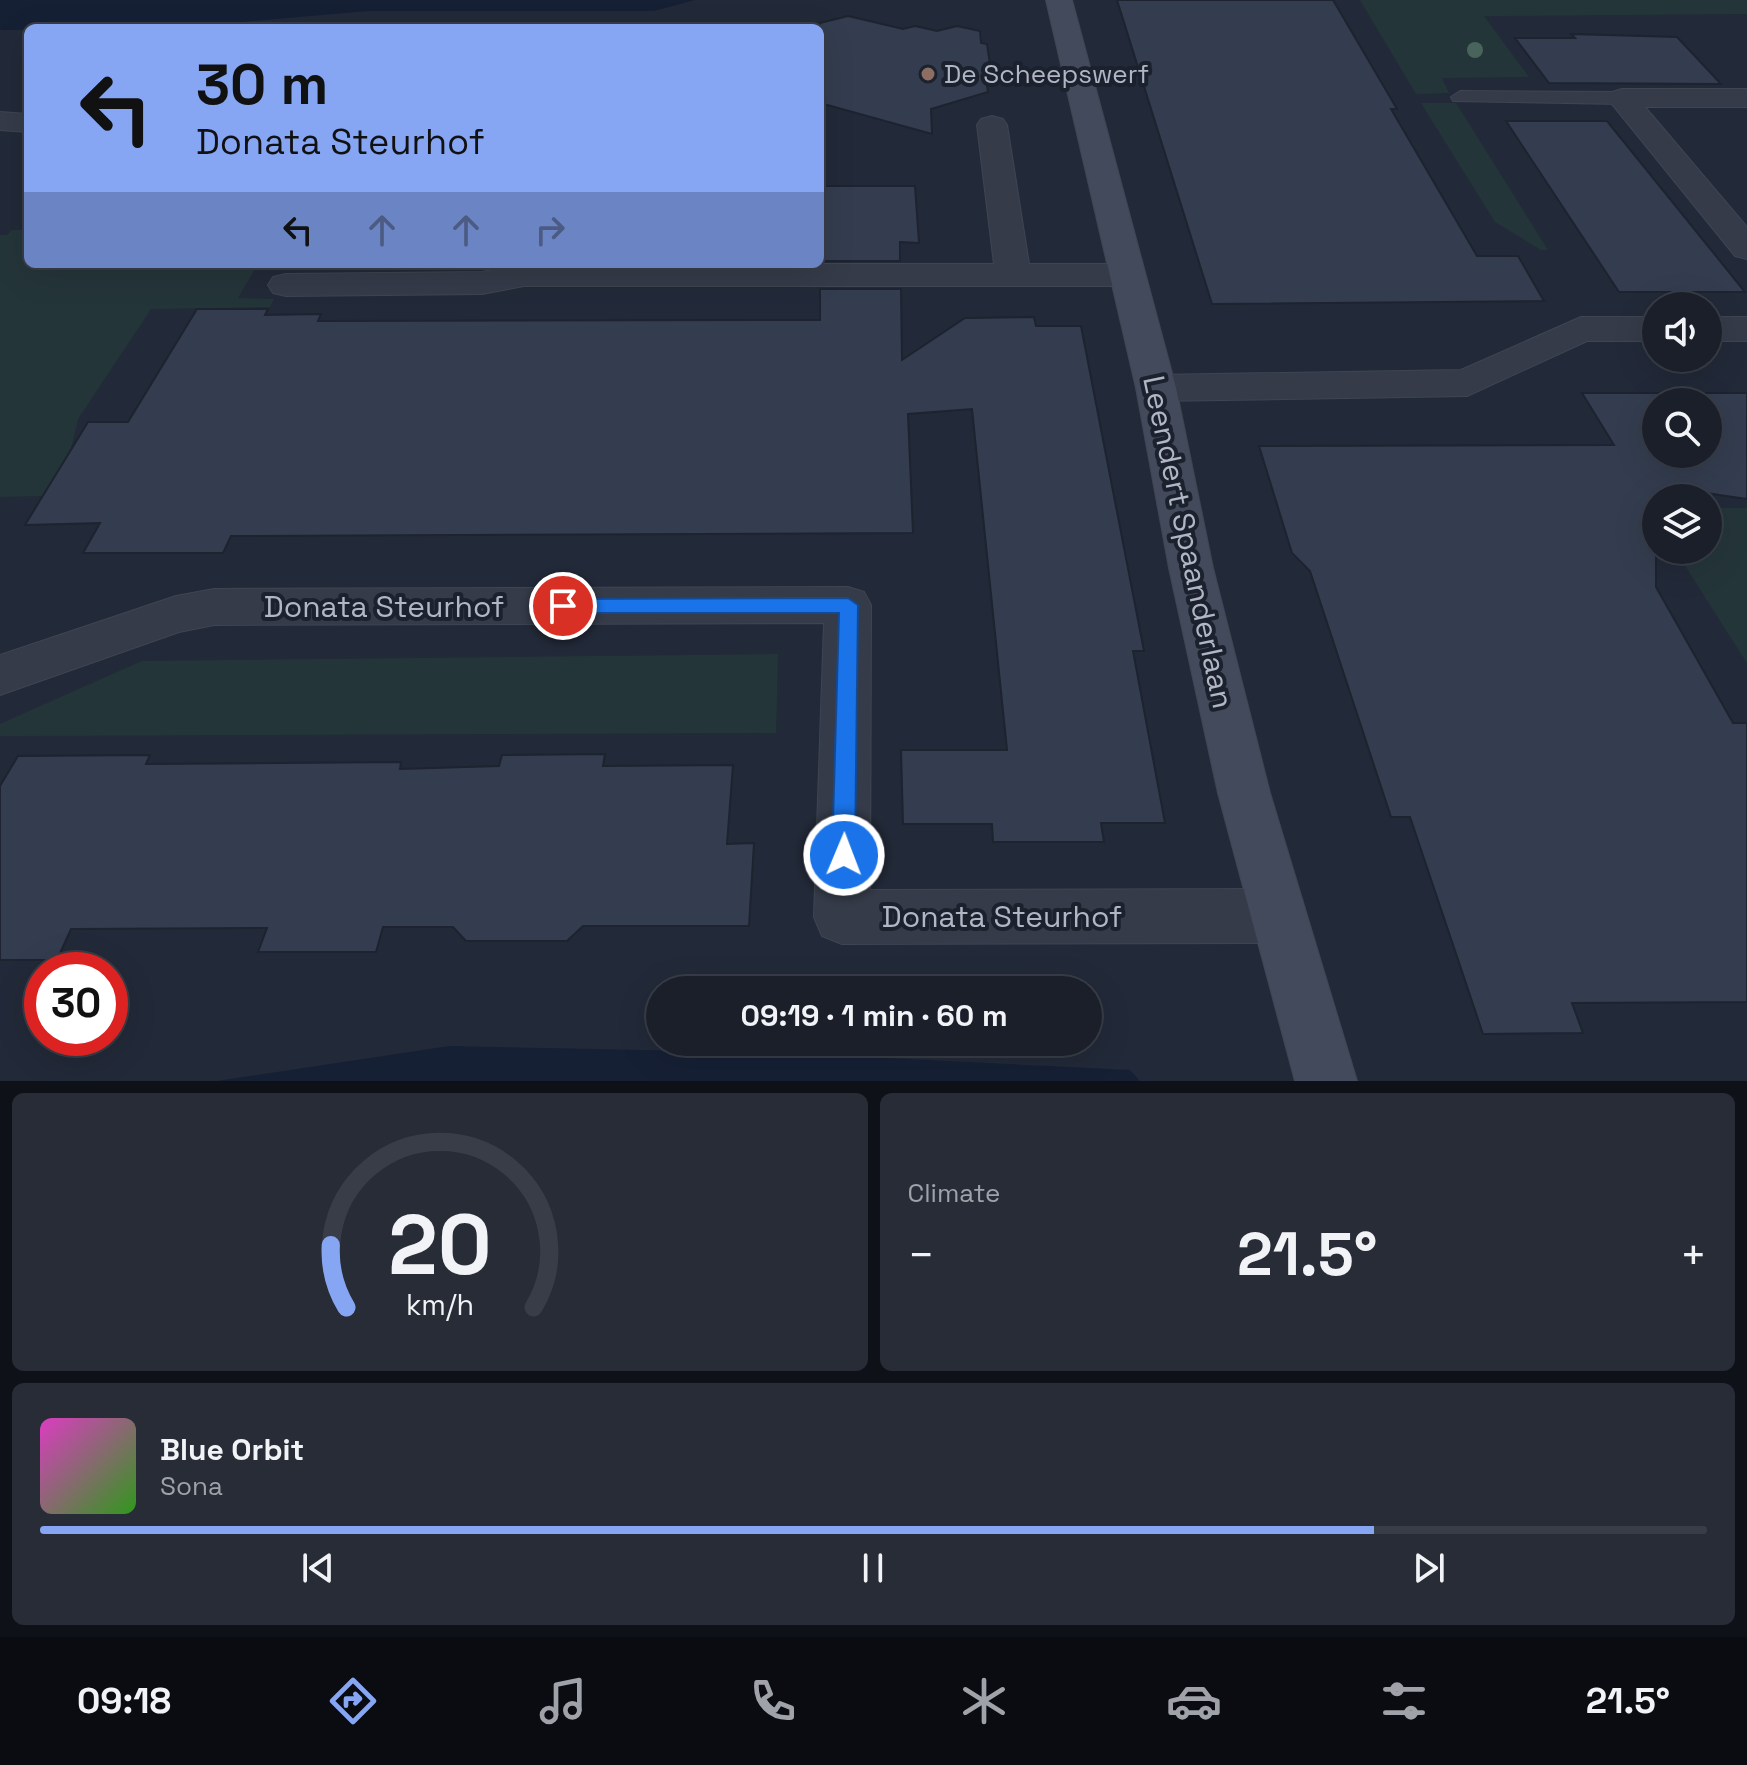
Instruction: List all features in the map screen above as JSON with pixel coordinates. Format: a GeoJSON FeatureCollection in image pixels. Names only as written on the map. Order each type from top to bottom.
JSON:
{"type":"FeatureCollection","features":[{"type":"Feature","properties":{"kind":"street","name":"Leendert Spaanderlaan"},"geometry":{"type":"LineString","coordinates":[[1059,0],[1156,388],[1191,568],[1277,916],[1326,1081]]}},
{"type":"Feature","properties":{"kind":"street"},"geometry":{"type":"LineString","coordinates":[[1622,98],[1747,98]]}},
{"type":"Feature","properties":{"kind":"street"},"geometry":{"type":"LineString","coordinates":[[1622,98],[1747,249]]}},
{"type":"Feature","properties":{"kind":"street"},"geometry":{"type":"LineString","coordinates":[[0,121],[24,123]]}},
{"type":"Feature","properties":{"kind":"street"},"geometry":{"type":"LineString","coordinates":[[992,125],[1013,273]]}},
{"type":"Feature","properties":{"kind":"street"},"geometry":{"type":"LineString","coordinates":[[286,285],[482,283],[526,269],[1127,275]]}},
{"type":"Feature","properties":{"kind":"street"},"geometry":{"type":"LineString","coordinates":[[1156,388],[1467,383],[1581,329],[1642,329]]}},
{"type":"Feature","properties":{"kind":"street"},"geometry":{"type":"LineString","coordinates":[[1722,329],[1747,329]]}},
{"type":"Feature","properties":{"kind":"street","name":"Donata Steurhof"},"geometry":{"type":"LineString","coordinates":[[0,675],[176,614],[214,607],[848,605],[842,917],[1277,916]]}},
{"type":"Feature","properties":{"kind":"lane"},"geometry":{"type":"LineString","coordinates":[[1460,97],[1622,98]]}},
{"type":"Feature","properties":{"kind":"shaded area"},"geometry":{"type":"Polygon","coordinates":[[[1360,0],[1747,0],[1747,14],[1484,16],[1529,77],[1442,78],[1449,93],[1416,94],[1360,0]]]}},
{"type":"Feature","properties":{"kind":"shaded area"},"geometry":{"type":"Polygon","coordinates":[[[1421,103],[1456,103],[1548,250],[1541,250],[1495,222],[1421,103]]]}},
{"type":"Feature","properties":{"kind":"shaded area"},"geometry":{"type":"Polygon","coordinates":[[[12,230],[24,230],[24,268],[285,268],[255,269],[238,298],[274,299],[270,307],[151,309],[78,419],[69,457],[44,496],[0,497],[0,235],[7,235],[12,230]]]}},
{"type":"Feature","properties":{"kind":"shaded area"},"geometry":{"type":"Polygon","coordinates":[[[1722,508],[1747,508],[1747,663],[1684,564],[1722,564],[1722,508]]]}},
{"type":"Feature","properties":{"kind":"shaded area"},"geometry":{"type":"Polygon","coordinates":[[[778,654],[776,733],[0,736],[0,724],[142,661],[778,654]]]}},
{"type":"Feature","properties":{"kind":"water"},"geometry":{"type":"Polygon","coordinates":[[[0,0],[695,0],[654,11],[368,11],[218,24],[24,24],[24,30],[0,30],[0,0]]]}},
{"type":"Feature","properties":{"kind":"water"},"geometry":{"type":"Polygon","coordinates":[[[449,1046],[646,1050],[646,1056],[846,1056],[1130,1070],[1140,1081],[217,1081],[449,1046]]]}},
{"type":"Feature","properties":{"kind":"building"},"geometry":{"type":"Polygon","coordinates":[[[1117,0],[1333,0],[1397,109],[1391,109],[1477,256],[1518,256],[1544,301],[1212,304],[1117,0]]]}},
{"type":"Feature","properties":{"kind":"building"},"geometry":{"type":"Polygon","coordinates":[[[848,16],[903,29],[915,26],[937,31],[957,26],[980,31],[981,43],[987,44],[992,78],[986,79],[988,92],[931,109],[932,134],[824,104],[824,24],[820,23],[848,16]]]}},
{"type":"Feature","properties":{"kind":"building"},"geometry":{"type":"Polygon","coordinates":[[[1571,34],[1677,37],[1721,84],[1549,83],[1515,38],[1575,38],[1571,34]]]}},
{"type":"Feature","properties":{"kind":"building"},"geometry":{"type":"Polygon","coordinates":[[[1506,121],[1607,121],[1745,292],[1619,292],[1506,121]]]}},
{"type":"Feature","properties":{"kind":"building"},"geometry":{"type":"Polygon","coordinates":[[[824,186],[915,186],[919,243],[900,242],[900,261],[824,261],[824,186]]]}},
{"type":"Feature","properties":{"kind":"building"},"geometry":{"type":"Polygon","coordinates":[[[820,289],[901,289],[902,360],[965,318],[1034,317],[1036,326],[1081,326],[1144,651],[1133,651],[1165,823],[1101,823],[1104,842],[993,842],[992,824],[903,824],[901,750],[1007,750],[972,409],[908,414],[913,533],[231,536],[223,553],[83,553],[100,523],[25,525],[88,422],[128,422],[197,309],[268,309],[265,315],[321,314],[318,321],[820,320],[820,289]]]}},
{"type":"Feature","properties":{"kind":"building"},"geometry":{"type":"Polygon","coordinates":[[[1582,393],[1642,393],[1642,468],[1722,468],[1722,393],[1747,393],[1747,499],[1722,495],[1722,484],[1642,484],[1642,564],[1656,564],[1656,587],[1733,723],[1747,723],[1747,1002],[1572,1003],[1583,1033],[1483,1034],[1410,817],[1391,817],[1310,571],[1292,553],[1259,446],[1614,445],[1582,393]]]}},
{"type":"Feature","properties":{"kind":"building"},"geometry":{"type":"Polygon","coordinates":[[[605,754],[603,766],[733,765],[727,844],[754,843],[749,926],[583,926],[567,941],[466,941],[453,927],[383,927],[376,952],[258,952],[267,928],[71,929],[61,952],[24,952],[24,960],[0,960],[0,786],[18,756],[150,755],[146,764],[401,762],[400,769],[499,766],[502,755],[605,754]]]}},
{"type":"Feature","properties":{"kind":"place","name":"De Scheepswerf"},"geometry":{"type":"Point","coordinates":[928,74]}},
{"type":"Feature","properties":{"kind":"route"},"geometry":{"type":"LineString","coordinates":[[563,606],[848,605],[844,855]]}}]}
